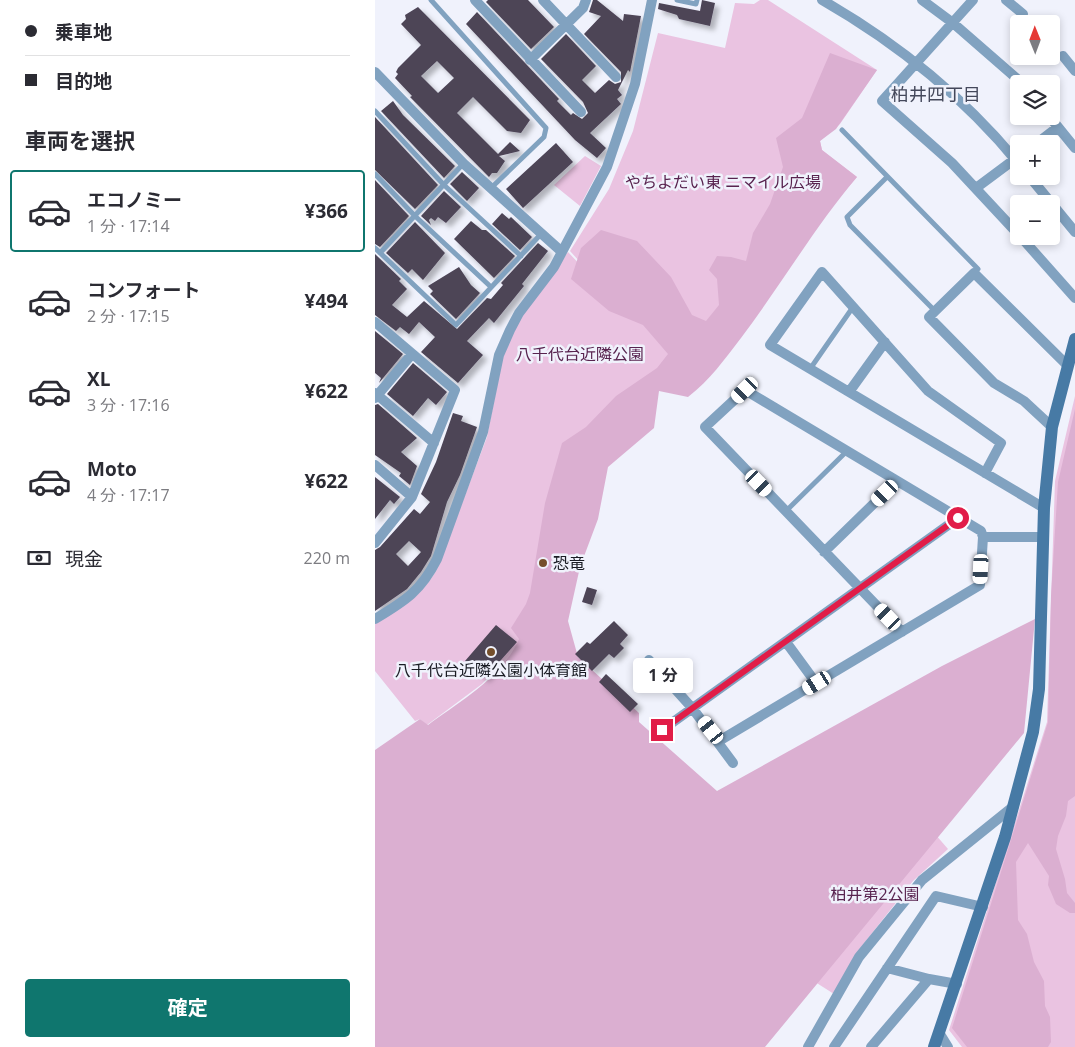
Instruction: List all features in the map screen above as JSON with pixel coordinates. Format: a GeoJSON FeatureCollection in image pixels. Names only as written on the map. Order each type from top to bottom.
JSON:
{"type":"FeatureCollection","features":[{"type":"Feature","properties":{"kind":"street"},"geometry":{"type":"LineString","coordinates":[[475,0],[581,112]]}},
{"type":"Feature","properties":{"kind":"street"},"geometry":{"type":"LineString","coordinates":[[543,0],[616,77]]}},
{"type":"Feature","properties":{"kind":"street"},"geometry":{"type":"LineString","coordinates":[[530,60],[583,8],[586,0]]}},
{"type":"Feature","properties":{"kind":"street"},"geometry":{"type":"LineString","coordinates":[[375,619],[394,610],[429,579],[483,432],[499,355],[519,313],[562,252],[607,166],[635,84],[652,0]]}},
{"type":"Feature","properties":{"kind":"street"},"geometry":{"type":"LineString","coordinates":[[922,0],[953,23],[1013,75]]}},
{"type":"Feature","properties":{"kind":"street"},"geometry":{"type":"LineString","coordinates":[[973,0],[882,101],[952,163],[1010,226]]}},
{"type":"Feature","properties":{"kind":"street"},"geometry":{"type":"LineString","coordinates":[[1006,0],[1023,14]]}},
{"type":"Feature","properties":{"kind":"street"},"geometry":{"type":"LineString","coordinates":[[825,1],[917,62],[987,125],[1010,151]]}},
{"type":"Feature","properties":{"kind":"street"},"geometry":{"type":"LineString","coordinates":[[1063,56],[1075,70]]}},
{"type":"Feature","properties":{"kind":"street"},"geometry":{"type":"LineString","coordinates":[[375,72],[464,164],[562,252]]}},
{"type":"Feature","properties":{"kind":"street"},"geometry":{"type":"LineString","coordinates":[[1047,135],[1058,127],[1075,148]]}},
{"type":"Feature","properties":{"kind":"street"},"geometry":{"type":"LineString","coordinates":[[976,188],[1010,164]]}},
{"type":"Feature","properties":{"kind":"street"},"geometry":{"type":"LineString","coordinates":[[1036,185],[1075,232]]}},
{"type":"Feature","properties":{"kind":"street"},"geometry":{"type":"LineString","coordinates":[[1027,245],[1075,298]]}},
{"type":"Feature","properties":{"kind":"street"},"geometry":{"type":"LineString","coordinates":[[985,473],[1001,443],[928,391],[822,272],[770,345],[810,368],[849,392],[985,473],[1044,508]]}},
{"type":"Feature","properties":{"kind":"street"},"geometry":{"type":"LineString","coordinates":[[1052,427],[1025,400],[994,383],[929,317],[974,273],[1068,366]]}},
{"type":"Feature","properties":{"kind":"street"},"geometry":{"type":"LineString","coordinates":[[375,322],[455,390],[412,497],[376,540]]}},
{"type":"Feature","properties":{"kind":"street"},"geometry":{"type":"LineString","coordinates":[[934,1047],[983,907],[1014,806],[1033,732],[1039,688],[1044,508],[1052,427],[1075,339]]}},
{"type":"Feature","properties":{"kind":"street"},"geometry":{"type":"LineString","coordinates":[[849,392],[885,342]]}},
{"type":"Feature","properties":{"kind":"street"},"geometry":{"type":"LineString","coordinates":[[412,354],[376,395],[434,443]]}},
{"type":"Feature","properties":{"kind":"street"},"geometry":{"type":"LineString","coordinates":[[719,741],[817,683],[902,632],[980,585],[983,537],[981,532],[745,390],[705,427],[902,632]]}},
{"type":"Feature","properties":{"kind":"street"},"geometry":{"type":"LineString","coordinates":[[375,465],[412,497]]}},
{"type":"Feature","properties":{"kind":"street"},"geometry":{"type":"LineString","coordinates":[[825,552],[897,481]]}},
{"type":"Feature","properties":{"kind":"street"},"geometry":{"type":"LineString","coordinates":[[662,730],[685,711],[693,709],[958,518]]}},
{"type":"Feature","properties":{"kind":"street"},"geometry":{"type":"LineString","coordinates":[[983,537],[1043,538]]}},
{"type":"Feature","properties":{"kind":"street"},"geometry":{"type":"LineString","coordinates":[[786,642],[817,683]]}},
{"type":"Feature","properties":{"kind":"street"},"geometry":{"type":"LineString","coordinates":[[649,660],[693,709],[719,741],[733,763]]}},
{"type":"Feature","properties":{"kind":"street"},"geometry":{"type":"LineString","coordinates":[[808,1047],[859,957],[922,880],[1014,806]]}},
{"type":"Feature","properties":{"kind":"street"},"geometry":{"type":"LineString","coordinates":[[834,1047],[936,896],[983,907]]}},
{"type":"Feature","properties":{"kind":"street"},"geometry":{"type":"LineString","coordinates":[[887,968],[957,984]]}},
{"type":"Feature","properties":{"kind":"street"},"geometry":{"type":"LineString","coordinates":[[871,1047],[929,979]]}},
{"type":"Feature","properties":{"kind":"street"},"geometry":{"type":"LineString","coordinates":[[939,1034],[949,1047]]}},
{"type":"Feature","properties":{"kind":"lane"},"geometry":{"type":"LineString","coordinates":[[431,0],[545,128],[544,137],[491,188]]}},
{"type":"Feature","properties":{"kind":"lane"},"geometry":{"type":"LineString","coordinates":[[677,0],[696,4],[697,0]]}},
{"type":"Feature","properties":{"kind":"lane"},"geometry":{"type":"LineString","coordinates":[[375,111],[444,185],[521,256]]}},
{"type":"Feature","properties":{"kind":"lane"},"geometry":{"type":"LineString","coordinates":[[842,130],[978,269],[974,273]]}},
{"type":"Feature","properties":{"kind":"lane"},"geometry":{"type":"LineString","coordinates":[[380,253],[464,164]]}},
{"type":"Feature","properties":{"kind":"lane"},"geometry":{"type":"LineString","coordinates":[[375,174],[415,216],[491,287]]}},
{"type":"Feature","properties":{"kind":"lane"},"geometry":{"type":"LineString","coordinates":[[887,177],[847,217],[850,225],[935,311]]}},
{"type":"Feature","properties":{"kind":"lane"},"geometry":{"type":"LineString","coordinates":[[375,248],[456,325],[542,233]]}},
{"type":"Feature","properties":{"kind":"lane"},"geometry":{"type":"LineString","coordinates":[[810,368],[853,307]]}},
{"type":"Feature","properties":{"kind":"lane"},"geometry":{"type":"LineString","coordinates":[[786,511],[847,452]]}},
{"type":"Feature","properties":{"kind":"green space","name":"やちよだい東 ニマイル広場"},"geometry":{"type":"Polygon","coordinates":[[[760,0],[768,0],[877,70],[840,124],[820,141],[822,150],[857,177],[833,205],[692,344],[601,285],[570,251],[609,189],[633,131],[658,33],[725,48],[735,3],[754,4],[760,0]]]}},
{"type":"Feature","properties":{"kind":"green space"},"geometry":{"type":"Polygon","coordinates":[[[830,53],[877,70],[836,129],[820,141],[822,150],[857,177],[826,216],[756,318],[716,369],[688,397],[659,391],[654,428],[608,467],[598,519],[580,567],[568,621],[578,657],[639,713],[639,722],[717,791],[942,666],[1035,619],[1024,733],[765,1047],[375,1047],[375,750],[420,719],[428,725],[479,688],[512,653],[519,639],[511,628],[526,604],[530,593],[545,503],[562,443],[586,427],[616,396],[657,368],[668,354],[643,325],[609,311],[571,279],[581,248],[601,230],[637,241],[671,277],[692,315],[706,321],[719,305],[717,279],[709,270],[717,256],[746,261],[753,233],[770,204],[783,167],[776,138],[802,118],[830,53]]]}},
{"type":"Feature","properties":{"kind":"green space"},"geometry":{"type":"Polygon","coordinates":[[[585,156],[601,166],[580,206],[554,185],[585,156]]]}},
{"type":"Feature","properties":{"kind":"green space","name":"八千代台近隣公園"},"geometry":{"type":"Polygon","coordinates":[[[568,252],[600,286],[695,349],[601,427],[522,666],[503,662],[482,684],[427,725],[420,719],[415,721],[375,671],[375,624],[402,607],[425,587],[437,569],[487,437],[503,355],[512,332],[528,306],[568,252]]]}},
{"type":"Feature","properties":{"kind":"green space"},"geometry":{"type":"Polygon","coordinates":[[[1075,396],[1075,1047],[962,1047],[949,1030],[1047,722],[1055,481],[1075,396]]]}},
{"type":"Feature","properties":{"kind":"green space"},"geometry":{"type":"Polygon","coordinates":[[[1075,409],[1075,796],[1068,801],[1066,816],[1058,836],[1056,849],[1067,893],[1075,903],[1075,913],[1070,913],[1056,904],[1048,885],[1049,876],[1028,843],[1016,862],[1018,920],[1027,934],[1034,962],[1044,981],[1045,1006],[1050,1017],[1051,1042],[1048,1047],[967,1047],[952,1028],[1048,722],[1051,596],[1058,482],[1075,409]]]}},
{"type":"Feature","properties":{"kind":"green space","name":"柏井第2公園"},"geometry":{"type":"Polygon","coordinates":[[[935,834],[948,849],[913,881],[858,951],[834,994],[812,980],[935,834]]]}},
{"type":"Feature","properties":{"kind":"building"},"geometry":{"type":"Polygon","coordinates":[[[488,0],[528,0],[554,27],[531,49],[486,2],[488,0]]]}},
{"type":"Feature","properties":{"kind":"building"},"geometry":{"type":"Polygon","coordinates":[[[593,0],[597,0],[623,21],[624,14],[641,16],[630,72],[628,70],[618,90],[622,95],[617,99],[621,104],[590,133],[606,148],[597,158],[575,140],[466,24],[477,12],[559,99],[557,101],[571,115],[573,113],[582,119],[588,113],[583,102],[541,59],[566,34],[596,66],[582,80],[595,93],[609,80],[615,84],[621,82],[621,72],[584,34],[601,16],[589,12],[593,0]]]}},
{"type":"Feature","properties":{"kind":"building"},"geometry":{"type":"Polygon","coordinates":[[[702,0],[715,3],[710,26],[679,19],[677,15],[658,9],[659,3],[700,11],[702,0]]]}},
{"type":"Feature","properties":{"kind":"building"},"geometry":{"type":"Polygon","coordinates":[[[418,7],[530,120],[521,133],[507,131],[473,97],[457,113],[498,154],[510,142],[520,151],[499,156],[505,161],[497,173],[492,173],[489,177],[410,97],[412,96],[395,78],[398,74],[396,72],[398,68],[421,45],[401,24],[406,19],[405,15],[418,7]],[[437,61],[421,76],[438,93],[454,78],[437,61]]]}},
{"type":"Feature","properties":{"kind":"building"},"geometry":{"type":"Polygon","coordinates":[[[393,101],[403,115],[455,166],[444,178],[381,111],[393,101]]]}},
{"type":"Feature","properties":{"kind":"building"},"geometry":{"type":"Polygon","coordinates":[[[375,117],[438,185],[415,209],[375,170],[375,117]]]}},
{"type":"Feature","properties":{"kind":"building"},"geometry":{"type":"Polygon","coordinates":[[[556,143],[573,162],[523,208],[506,189],[556,143]]]}},
{"type":"Feature","properties":{"kind":"building"},"geometry":{"type":"Polygon","coordinates":[[[462,172],[479,188],[467,201],[450,184],[462,172]]]}},
{"type":"Feature","properties":{"kind":"building"},"geometry":{"type":"Polygon","coordinates":[[[375,180],[409,216],[380,247],[375,244],[375,180]]]}},
{"type":"Feature","properties":{"kind":"building"},"geometry":{"type":"Polygon","coordinates":[[[444,191],[461,207],[446,223],[438,217],[435,221],[431,218],[429,220],[431,225],[421,216],[444,191]]]}},
{"type":"Feature","properties":{"kind":"building"},"geometry":{"type":"Polygon","coordinates":[[[502,213],[509,219],[511,217],[532,237],[520,250],[492,224],[502,213]]]}},
{"type":"Feature","properties":{"kind":"building"},"geometry":{"type":"Polygon","coordinates":[[[471,221],[482,230],[486,230],[515,256],[494,278],[454,239],[471,221]]]}},
{"type":"Feature","properties":{"kind":"building"},"geometry":{"type":"Polygon","coordinates":[[[415,222],[445,253],[423,280],[412,269],[408,273],[386,253],[415,222]]]}},
{"type":"Feature","properties":{"kind":"building"},"geometry":{"type":"Polygon","coordinates":[[[538,243],[548,251],[522,284],[524,286],[494,323],[489,318],[467,341],[483,355],[458,383],[421,352],[435,337],[419,322],[409,334],[400,327],[396,331],[375,315],[375,254],[401,279],[399,281],[407,289],[392,305],[407,317],[424,301],[457,329],[487,298],[491,299],[503,285],[501,283],[538,243]]]}},
{"type":"Feature","properties":{"kind":"building"},"geometry":{"type":"Polygon","coordinates":[[[459,267],[471,285],[480,293],[456,319],[430,294],[433,291],[428,286],[459,267]]]}},
{"type":"Feature","properties":{"kind":"building"},"geometry":{"type":"Polygon","coordinates":[[[375,331],[403,354],[379,383],[381,378],[375,373],[375,331]]]}},
{"type":"Feature","properties":{"kind":"building"},"geometry":{"type":"Polygon","coordinates":[[[413,363],[447,392],[436,405],[428,398],[413,416],[387,394],[413,363]]]}},
{"type":"Feature","properties":{"kind":"building"},"geometry":{"type":"Polygon","coordinates":[[[378,404],[417,438],[401,452],[417,466],[410,485],[399,476],[401,473],[375,455],[375,405],[378,404]]]}},
{"type":"Feature","properties":{"kind":"building"},"geometry":{"type":"Polygon","coordinates":[[[453,413],[463,416],[461,421],[477,427],[460,475],[447,502],[431,556],[407,589],[375,611],[375,550],[380,547],[414,509],[420,514],[430,502],[421,494],[436,462],[453,413]],[[409,541],[396,554],[408,566],[421,552],[409,541]]]}},
{"type":"Feature","properties":{"kind":"building"},"geometry":{"type":"Polygon","coordinates":[[[375,477],[400,497],[394,504],[390,500],[375,519],[375,477]]]}},
{"type":"Feature","properties":{"kind":"building"},"geometry":{"type":"Polygon","coordinates":[[[587,587],[597,590],[592,605],[582,602],[587,587]]]}},
{"type":"Feature","properties":{"kind":"building"},"geometry":{"type":"Polygon","coordinates":[[[614,621],[628,635],[620,644],[624,648],[614,658],[609,654],[592,671],[575,654],[587,642],[590,644],[614,621]]]}},
{"type":"Feature","properties":{"kind":"building","name":"八千代台近隣公園小体育館"},"geometry":{"type":"Polygon","coordinates":[[[496,625],[517,642],[485,678],[465,661],[496,625]]]}},
{"type":"Feature","properties":{"kind":"building"},"geometry":{"type":"Polygon","coordinates":[[[606,674],[638,704],[630,712],[599,682],[606,674]]]}},
{"type":"Feature","properties":{"kind":"place","name":"恐竜"},"geometry":{"type":"Point","coordinates":[543,563]}},
{"type":"Feature","properties":{"kind":"place","name":"八千代台近隣公園小体育館"},"geometry":{"type":"Point","coordinates":[491,652]}},
{"type":"Feature","properties":{"kind":"district","name":"柏井四丁目"},"geometry":{"type":"Point","coordinates":[936,95]}},
{"type":"Feature","properties":{"kind":"route"},"geometry":{"type":"LineString","coordinates":[[662,730],[685,711],[693,709],[958,518]]}}]}
